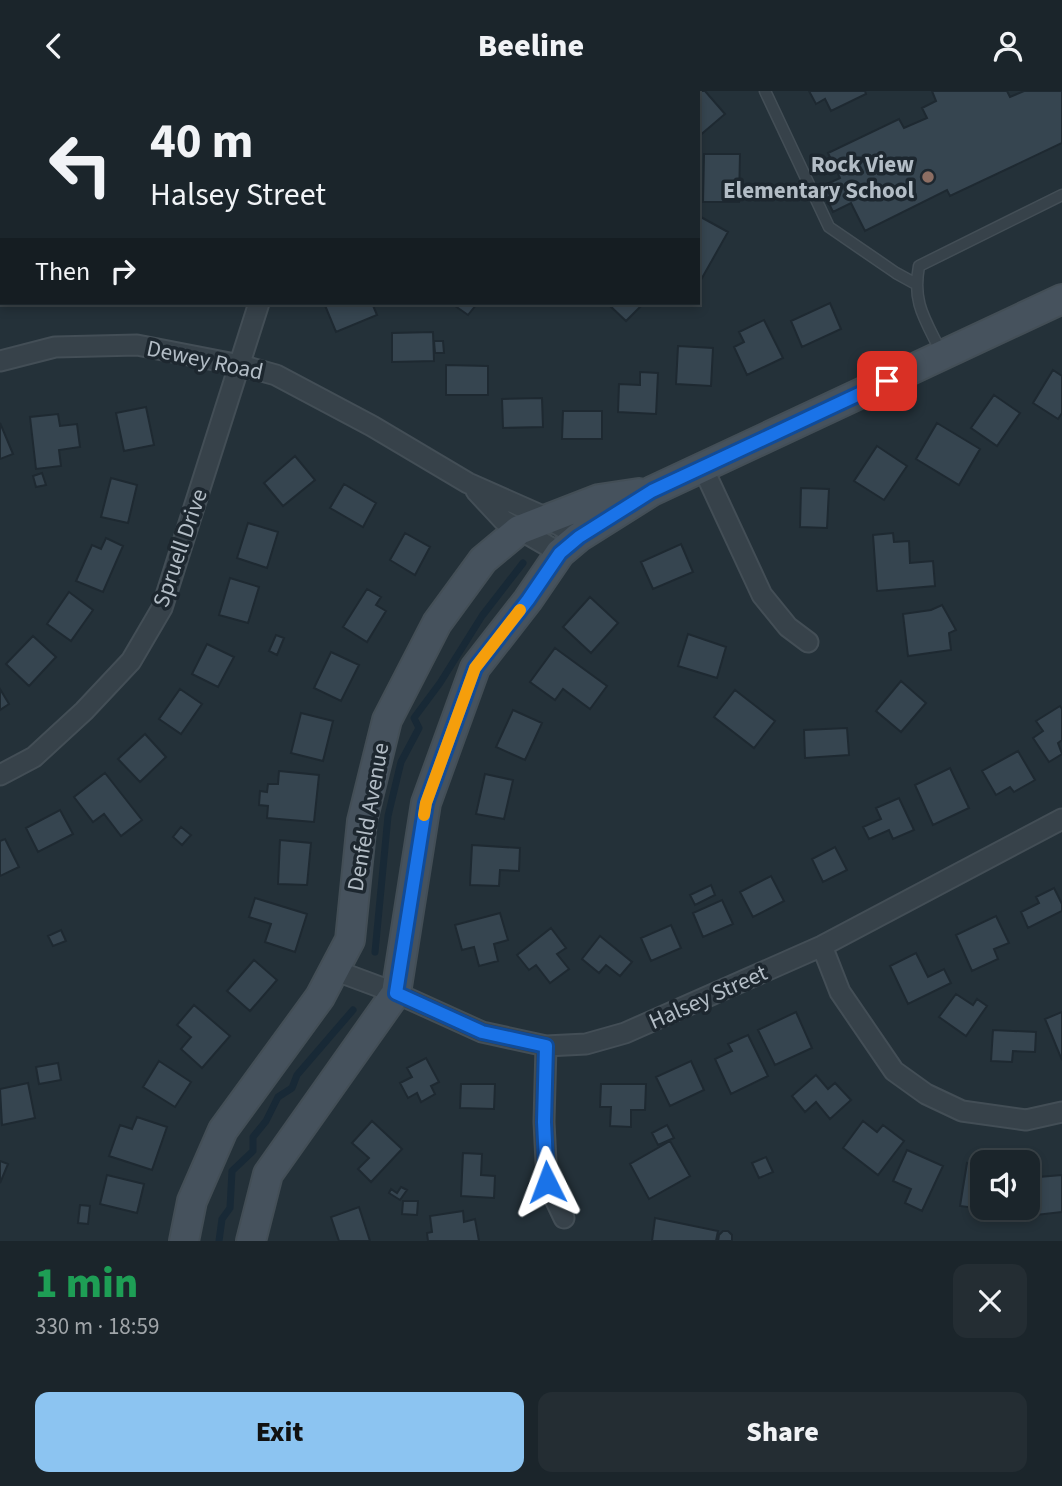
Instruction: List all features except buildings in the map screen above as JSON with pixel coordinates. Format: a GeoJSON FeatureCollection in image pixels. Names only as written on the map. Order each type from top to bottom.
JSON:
{"type":"FeatureCollection","features":[{"type":"Feature","properties":{"kind":"street","name":"Denfeld Avenue"},"geometry":{"type":"LineString","coordinates":[[251,1241],[268,1174],[396,993],[426,803],[475,668],[569,545],[652,491],[1062,299]]}},
{"type":"Feature","properties":{"kind":"street","name":"Spruell Drive"},"geometry":{"type":"LineString","coordinates":[[0,775],[34,757],[84,711],[131,661],[162,608],[258,305]]}},
{"type":"Feature","properties":{"kind":"street","name":"Dewey Road"},"geometry":{"type":"LineString","coordinates":[[0,361],[55,347],[137,345],[240,365],[276,375],[372,426],[468,483],[547,518],[569,545]]}},
{"type":"Feature","properties":{"kind":"street"},"geometry":{"type":"LineString","coordinates":[[703,468],[762,595],[788,627],[808,642]]}},
{"type":"Feature","properties":{"kind":"street","name":"Dewey Road"},"geometry":{"type":"LineString","coordinates":[[468,483],[503,520],[519,530],[569,545]]}},
{"type":"Feature","properties":{"kind":"street","name":"Denfeld Avenue"},"geometry":{"type":"LineString","coordinates":[[184,1241],[192,1201],[223,1130],[306,1019],[350,940],[362,821],[387,720],[437,623],[483,560],[519,530],[599,499],[652,491]]}},
{"type":"Feature","properties":{"kind":"street","name":"Halsey Street"},"geometry":{"type":"LineString","coordinates":[[334,970],[396,993],[482,1032],[546,1046],[586,1044],[625,1034],[822,946],[1062,819]]}},
{"type":"Feature","properties":{"kind":"street"},"geometry":{"type":"LineString","coordinates":[[822,946],[840,992],[894,1071],[926,1094],[962,1111],[1026,1120],[1062,1112]]}},
{"type":"Feature","properties":{"kind":"street"},"geometry":{"type":"LineString","coordinates":[[546,1046],[544,1122],[547,1182],[564,1219]]}},
{"type":"Feature","properties":{"kind":"lane"},"geometry":{"type":"LineString","coordinates":[[765,91],[829,226],[916,284]]}},
{"type":"Feature","properties":{"kind":"lane"},"geometry":{"type":"LineString","coordinates":[[943,355],[917,301],[919,266],[1062,195]]}},
{"type":"Feature","properties":{"kind":"waterway"},"geometry":{"type":"LineString","coordinates":[[375,952],[388,816],[401,762],[419,728],[414,718],[440,683],[482,616],[523,563]]}},
{"type":"Feature","properties":{"kind":"waterway"},"geometry":{"type":"LineString","coordinates":[[219,1241],[222,1219],[230,1208],[232,1171],[253,1151],[253,1137],[266,1121],[278,1097],[292,1088],[297,1075],[353,1010]]}},
{"type":"Feature","properties":{"kind":"slow traffic"},"geometry":{"type":"LineString","coordinates":[[424,815],[475,668],[520,610]]}},
{"type":"Feature","properties":{"kind":"place","name":"Rock View Elementary School"},"geometry":{"type":"Point","coordinates":[928,177]}},
{"type":"Feature","properties":{"kind":"route"},"geometry":{"type":"LineString","coordinates":[[547,1182],[544,1122],[546,1046],[482,1032],[396,993],[426,803],[475,668],[528,600],[560,553],[579,537],[652,491],[887,381]]}}]}
